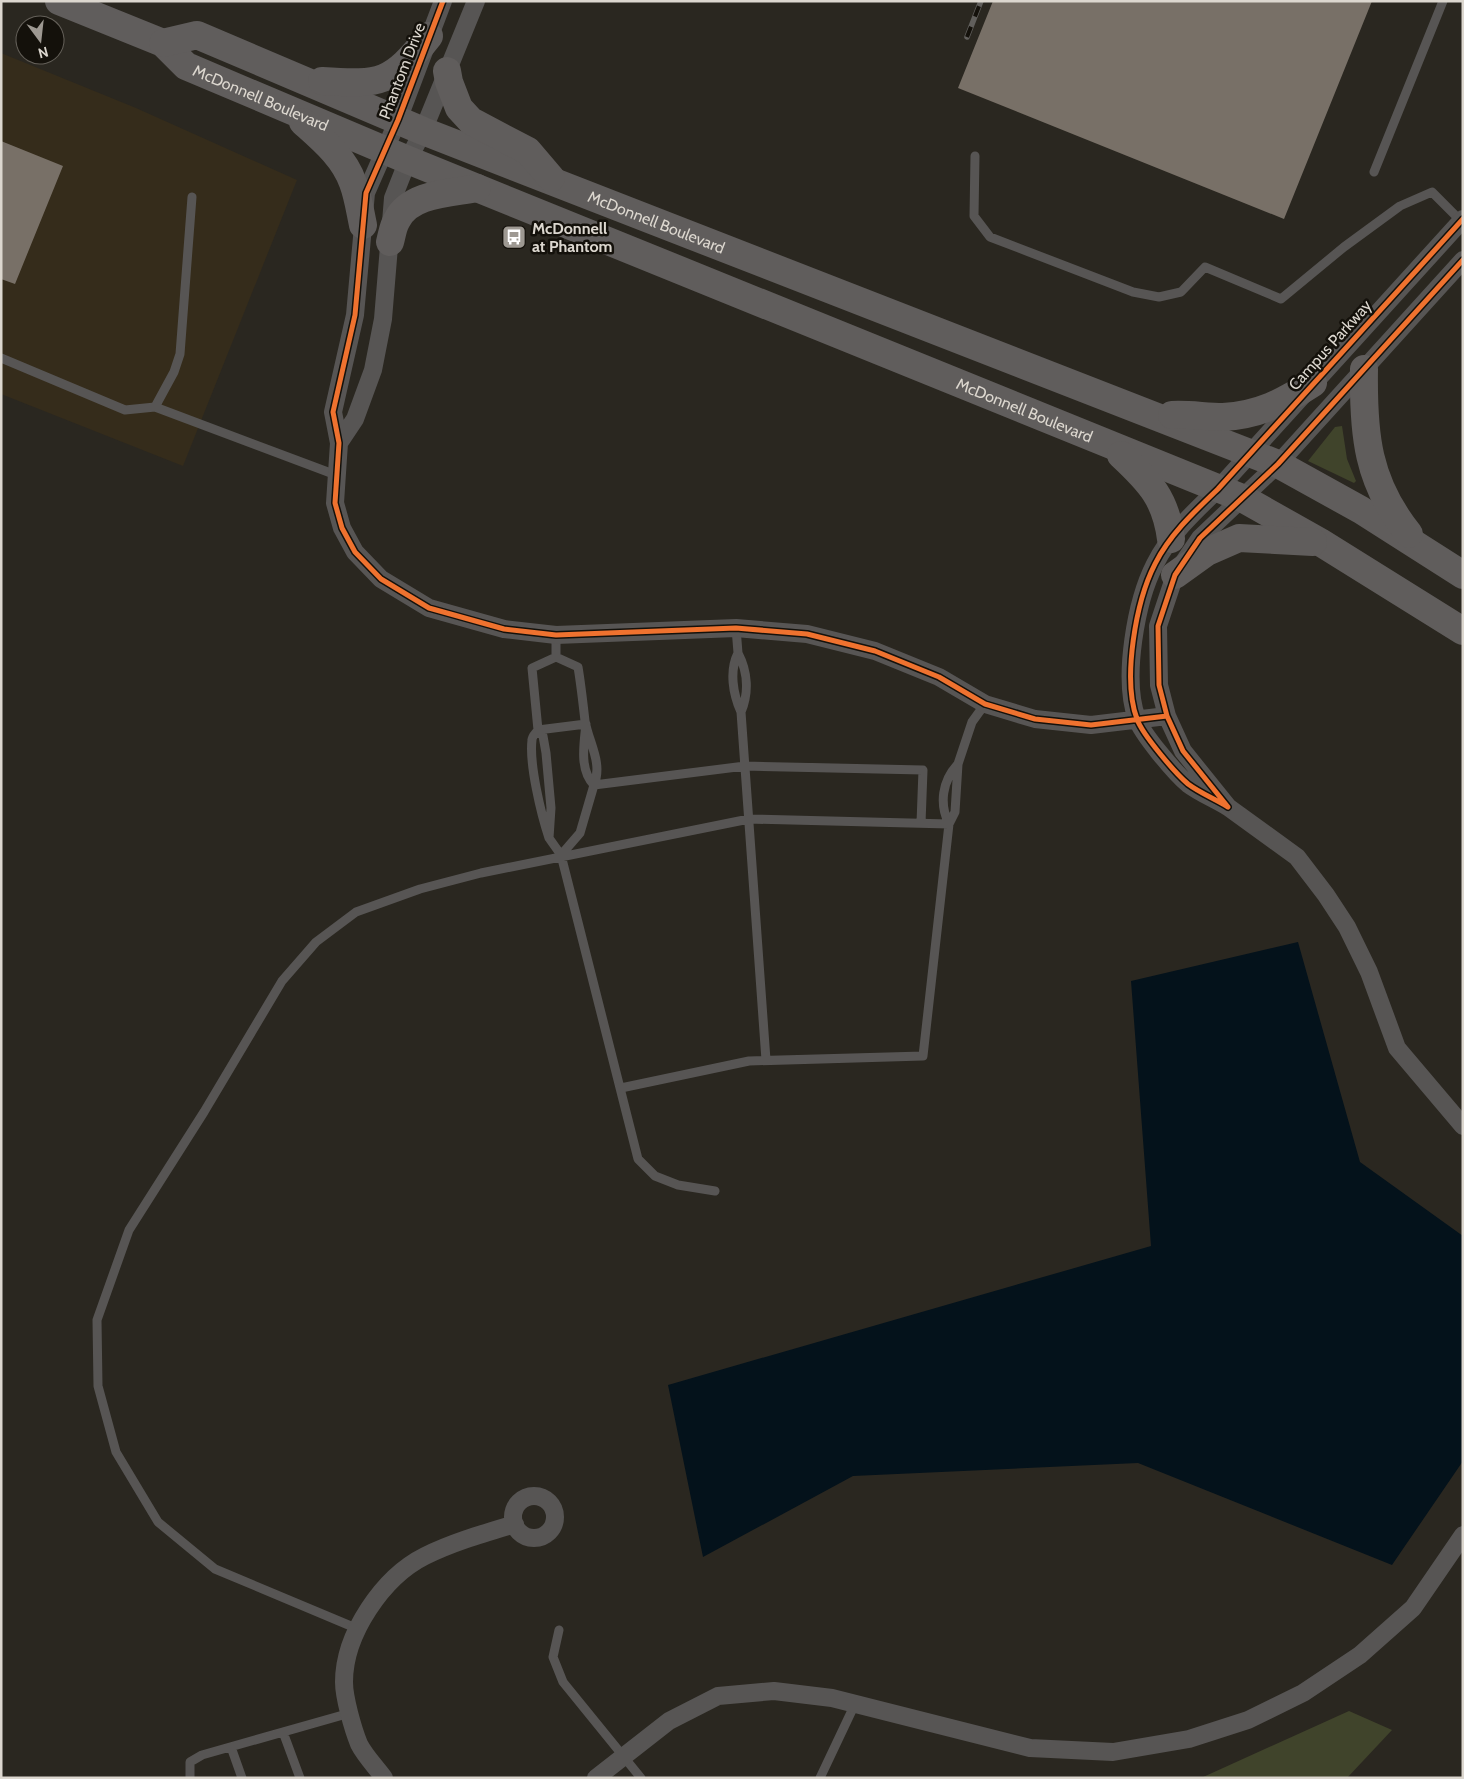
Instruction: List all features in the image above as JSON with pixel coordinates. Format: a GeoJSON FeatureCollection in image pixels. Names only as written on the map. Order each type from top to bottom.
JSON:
{"type":"FeatureCollection","features":[{"type":"Feature","properties":{"kind":"main road"},"geometry":{"type":"LineString","coordinates":[[59,1],[164,43]]}},
{"type":"Feature","properties":{"kind":"main road","name":"McDonnell Boulevard"},"geometry":{"type":"LineString","coordinates":[[164,43],[197,35],[424,131],[1278,464],[1361,510],[1463,575]]}},
{"type":"Feature","properties":{"kind":"main road"},"geometry":{"type":"LineString","coordinates":[[302,79],[354,83],[374,82],[406,65],[429,36]]}},
{"type":"Feature","properties":{"kind":"main road","name":"McDonnell Boulevard"},"geometry":{"type":"LineString","coordinates":[[164,43],[186,66],[408,160],[1230,494],[1320,542],[1463,631]]}},
{"type":"Feature","properties":{"kind":"main road"},"geometry":{"type":"LineString","coordinates":[[448,71],[460,108],[471,121],[528,151],[554,182]]}},
{"type":"Feature","properties":{"kind":"main road"},"geometry":{"type":"LineString","coordinates":[[291,110],[337,154],[353,182],[363,225]]}},
{"type":"Feature","properties":{"kind":"main road"},"geometry":{"type":"LineString","coordinates":[[390,242],[397,218],[408,206],[425,198],[477,188]]}},
{"type":"Feature","properties":{"kind":"main road"},"geometry":{"type":"LineString","coordinates":[[1364,369],[1364,425],[1374,476],[1392,513],[1419,547]]}},
{"type":"Feature","properties":{"kind":"main road"},"geometry":{"type":"LineString","coordinates":[[1156,417],[1175,414],[1224,417],[1257,413],[1281,404],[1313,383]]}},
{"type":"Feature","properties":{"kind":"main road"},"geometry":{"type":"LineString","coordinates":[[1111,446],[1146,479],[1162,502],[1171,539]]}},
{"type":"Feature","properties":{"kind":"main road"},"geometry":{"type":"LineString","coordinates":[[1176,575],[1207,552],[1239,538],[1320,542]]}},
{"type":"Feature","properties":{"kind":"street","name":"Phantom Drive"},"geometry":{"type":"LineString","coordinates":[[339,443],[333,412],[355,315],[366,193],[383,149],[398,120],[443,1]]}},
{"type":"Feature","properties":{"kind":"street"},"geometry":{"type":"LineString","coordinates":[[476,1],[424,131],[408,160],[393,198],[383,319],[373,370],[355,419],[339,443],[335,503],[342,528],[355,552],[381,579],[429,608],[504,629],[556,635],[736,628],[807,634],[875,651],[939,677],[985,704],[1044,720],[1092,725],[1167,716]]}},
{"type":"Feature","properties":{"kind":"street","name":"Campus Parkway"},"geometry":{"type":"LineString","coordinates":[[1230,494],[1250,453],[1462,221]]}},
{"type":"Feature","properties":{"kind":"street"},"geometry":{"type":"LineString","coordinates":[[1463,260],[1278,464],[1181,526],[1154,564],[1136,620],[1130,682],[1137,720],[1160,753],[1189,784],[1267,833],[1297,857],[1326,894],[1347,927],[1369,972],[1397,1048],[1463,1126]]}},
{"type":"Feature","properties":{"kind":"street"},"geometry":{"type":"LineString","coordinates":[[1228,807],[1184,751],[1167,716],[1159,685],[1158,626],[1176,575],[1230,494]]}},
{"type":"Feature","properties":{"kind":"street"},"geometry":{"type":"LineString","coordinates":[[384,1778],[360,1745],[350,1713],[344,1682],[352,1641],[358,1629],[369,1608],[389,1582],[424,1556],[515,1524]]}},
{"type":"Feature","properties":{"kind":"street"},"geometry":{"type":"LineString","coordinates":[[596,1778],[669,1721],[718,1696],[774,1690],[855,1704],[1030,1748],[1112,1752],[1189,1739],[1248,1720],[1303,1693],[1360,1655],[1414,1608],[1463,1535]]}},
{"type":"Feature","properties":{"kind":"lane"},"geometry":{"type":"LineString","coordinates":[[1374,172],[1443,1]]}},
{"type":"Feature","properties":{"kind":"lane"},"geometry":{"type":"LineString","coordinates":[[975,156],[974,216],[990,237],[1133,292],[1159,297],[1181,292],[1205,267],[1281,299],[1344,247],[1400,206],[1432,192],[1462,221]]}},
{"type":"Feature","properties":{"kind":"lane"},"geometry":{"type":"LineString","coordinates":[[155,407],[174,372],[180,354],[192,197]]}},
{"type":"Feature","properties":{"kind":"lane"},"geometry":{"type":"LineString","coordinates":[[1,358],[125,410],[155,407],[336,476]]}},
{"type":"Feature","properties":{"kind":"lane"},"geometry":{"type":"LineString","coordinates":[[736,628],[738,653],[744,665],[747,698],[741,712],[766,1060]]}},
{"type":"Feature","properties":{"kind":"lane"},"geometry":{"type":"LineString","coordinates":[[556,635],[556,657]]}},
{"type":"Feature","properties":{"kind":"lane"},"geometry":{"type":"LineString","coordinates":[[549,838],[551,808],[546,753],[543,736],[538,730],[532,668],[556,657],[578,667],[586,724],[595,751],[598,776],[580,833],[561,855]]}},
{"type":"Feature","properties":{"kind":"lane"},"geometry":{"type":"LineString","coordinates":[[621,1088],[749,1061],[923,1056],[949,824],[943,811],[945,788],[949,774],[958,764],[972,722],[985,704]]}},
{"type":"Feature","properties":{"kind":"lane"},"geometry":{"type":"LineString","coordinates":[[586,724],[538,730],[532,738],[540,809],[549,838],[561,855],[638,1158],[655,1176],[678,1185],[715,1191]]}},
{"type":"Feature","properties":{"kind":"lane"},"geometry":{"type":"LineString","coordinates":[[594,785],[746,766],[923,770],[921,824]]}},
{"type":"Feature","properties":{"kind":"lane"},"geometry":{"type":"LineString","coordinates":[[358,1629],[215,1569],[158,1522],[116,1452],[98,1386],[97,1320],[129,1230],[204,1112],[282,981],[316,942],[356,912],[420,889],[561,855],[749,819],[949,824]]}},
{"type":"Feature","properties":{"kind":"lane"},"geometry":{"type":"LineString","coordinates":[[559,1630],[553,1657],[563,1682],[641,1778]]}},
{"type":"Feature","properties":{"kind":"lane"},"geometry":{"type":"LineString","coordinates":[[820,1778],[855,1704]]}},
{"type":"Feature","properties":{"kind":"lane"},"geometry":{"type":"LineString","coordinates":[[190,1778],[190,1762],[202,1755],[350,1713]]}},
{"type":"Feature","properties":{"kind":"lane"},"geometry":{"type":"LineString","coordinates":[[284,1732],[300,1778]]}},
{"type":"Feature","properties":{"kind":"lane"},"geometry":{"type":"LineString","coordinates":[[231,1747],[242,1778]]}},
{"type":"Feature","properties":{"kind":"shaded area"},"geometry":{"type":"Polygon","coordinates":[[[1,53],[15,59],[15,65],[30,65],[136,108],[297,180],[183,466],[1,394],[1,53]]]}},
{"type":"Feature","properties":{"kind":"shaded area"},"geometry":{"type":"Polygon","coordinates":[[[1298,942],[1360,1162],[1463,1236],[1463,1461],[1392,1565],[1138,1463],[853,1476],[703,1557],[668,1385],[1151,1246],[1131,981],[1298,942]]]}},
{"type":"Feature","properties":{"kind":"green space"},"geometry":{"type":"Polygon","coordinates":[[[1342,426],[1347,459],[1356,481],[1354,483],[1308,461],[1335,427],[1342,426]]]}},
{"type":"Feature","properties":{"kind":"green space"},"geometry":{"type":"Polygon","coordinates":[[[1349,1711],[1392,1730],[1347,1778],[1201,1778],[1349,1711]]]}},
{"type":"Feature","properties":{"kind":"building"},"geometry":{"type":"Polygon","coordinates":[[[993,1],[1372,1],[1284,219],[958,88],[993,1]]]}},
{"type":"Feature","properties":{"kind":"building"},"geometry":{"type":"Polygon","coordinates":[[[1,141],[63,166],[15,284],[1,279],[1,141]]]}},
{"type":"Feature","properties":{"kind":"railway"},"geometry":{"type":"LineString","coordinates":[[967,37],[981,1]]}},
{"type":"Feature","properties":{"kind":"cycle path"},"geometry":{"type":"LineString","coordinates":[[443,1],[398,120],[366,193],[355,315],[333,412],[339,443],[335,503],[342,528],[355,552],[381,579],[429,608],[504,629],[556,635],[736,628],[807,634],[875,651],[939,677],[985,704],[1035,719],[1091,725],[1167,716]]}},
{"type":"Feature","properties":{"kind":"cycle path"},"geometry":{"type":"LineString","coordinates":[[1463,219],[1184,524],[1161,553],[1148,580],[1137,619],[1131,662],[1131,683],[1137,719],[1152,743],[1182,779],[1197,790],[1228,807],[1183,751],[1167,716],[1159,685],[1158,626],[1175,575],[1200,538],[1278,464],[1463,260]]}},
{"type":"Feature","properties":{"kind":"place","name":"McDonnell at Phantom"},"geometry":{"type":"Point","coordinates":[514,237]}}]}
